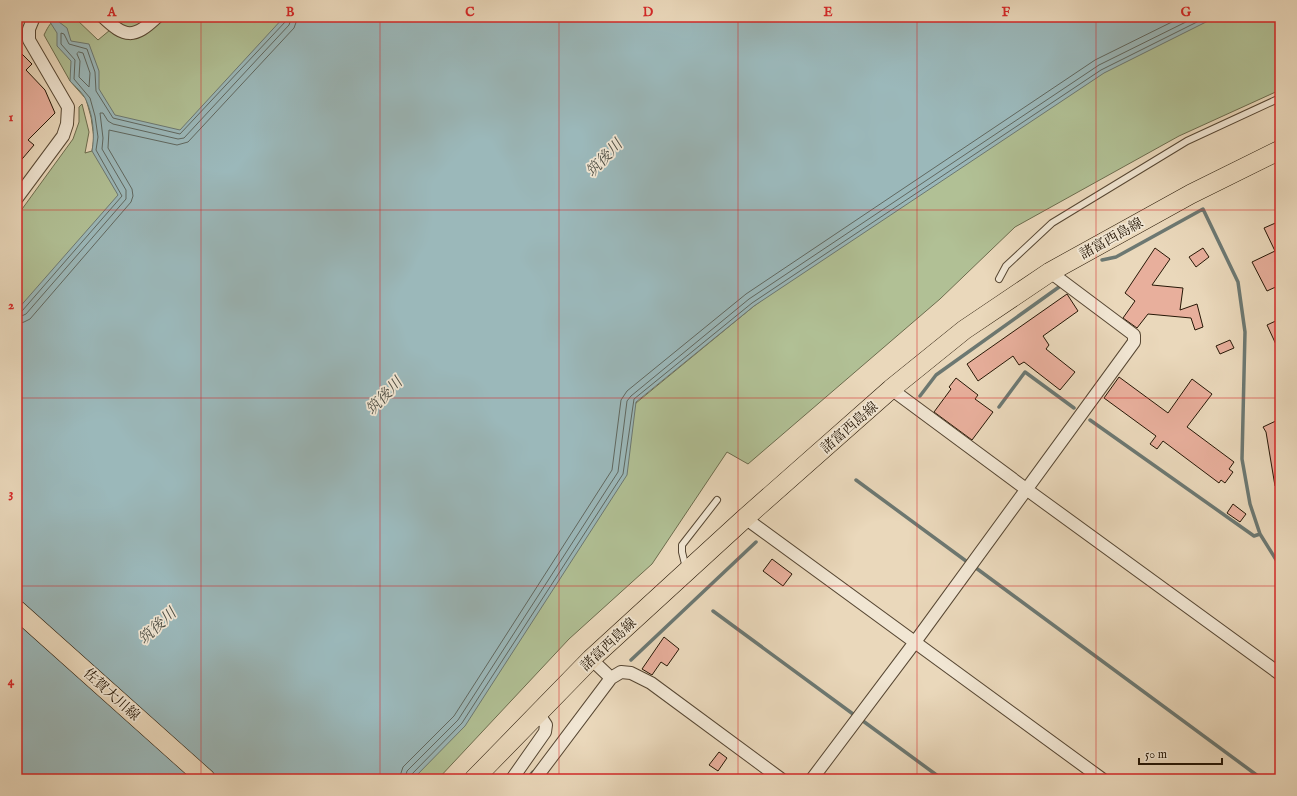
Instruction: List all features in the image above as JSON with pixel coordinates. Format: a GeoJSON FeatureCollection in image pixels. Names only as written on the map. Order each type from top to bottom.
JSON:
{"type":"FeatureCollection","features":[{"type":"Feature","properties":{"kind":"main road","name":"諸富西島線"},"geometry":{"type":"LineString","coordinates":[[474,779],[591,660],[687,571],[891,389],[964,330],[1050,272],[1191,194],[1280,150]]}},
{"type":"Feature","properties":{"kind":"main road","name":"佐賀大川線"},"geometry":{"type":"LineString","coordinates":[[17,610],[206,779]]}},
{"type":"Feature","properties":{"kind":"street"},"geometry":{"type":"LineString","coordinates":[[17,198],[64,136],[67,124],[68,107],[29,40],[29,29],[34,17]]}},
{"type":"Feature","properties":{"kind":"street"},"geometry":{"type":"LineString","coordinates":[[103,17],[117,30],[128,34],[140,32],[157,17]]}},
{"type":"Feature","properties":{"kind":"street"},"geometry":{"type":"LineString","coordinates":[[812,779],[915,642],[1135,338],[1134,335],[1050,272]]}},
{"type":"Feature","properties":{"kind":"street"},"geometry":{"type":"LineString","coordinates":[[891,389],[1280,674]]}},
{"type":"Feature","properties":{"kind":"street"},"geometry":{"type":"LineString","coordinates":[[745,518],[1102,779]]}},
{"type":"Feature","properties":{"kind":"street"},"geometry":{"type":"LineString","coordinates":[[591,660],[611,678]]}},
{"type":"Feature","properties":{"kind":"street"},"geometry":{"type":"LineString","coordinates":[[535,779],[611,678],[621,672],[631,673],[651,683],[781,779]]}},
{"type":"Feature","properties":{"kind":"street"},"geometry":{"type":"LineString","coordinates":[[512,779],[545,732],[546,725],[538,713]]}},
{"type":"Feature","properties":{"kind":"lane"},"geometry":{"type":"LineString","coordinates":[[999,279],[1006,266],[1052,223],[1187,141],[1280,98]]}},
{"type":"Feature","properties":{"kind":"lane"},"geometry":{"type":"LineString","coordinates":[[687,571],[682,552],[682,545],[717,500]]}},
{"type":"Feature","properties":{"kind":"green space"},"geometry":{"type":"Polygon","coordinates":[[[108,17],[154,17],[131,31],[108,17]]]}},
{"type":"Feature","properties":{"kind":"green space"},"geometry":{"type":"Polygon","coordinates":[[[159,17],[324,17],[171,190],[17,393],[17,216],[73,139],[79,122],[79,107],[82,104],[89,132],[85,153],[92,151],[94,138],[91,117],[86,99],[70,81],[44,35],[50,24],[56,20],[63,18],[75,18],[98,40],[110,30],[126,38],[159,17]]]}},
{"type":"Feature","properties":{"kind":"green space"},"geometry":{"type":"Polygon","coordinates":[[[1148,17],[1280,17],[1280,90],[1179,136],[1015,227],[940,299],[748,464],[727,452],[652,564],[569,639],[438,779],[379,779],[636,403],[754,306],[1148,17]]]}},
{"type":"Feature","properties":{"kind":"water","name":"筑後川"},"geometry":{"type":"Polygon","coordinates":[[[284,17],[1216,17],[1104,73],[754,306],[636,402],[627,475],[465,726],[413,779],[17,779],[17,310],[118,195],[92,151],[93,125],[90,112],[83,95],[70,81],[71,61],[57,46],[57,33],[50,22],[55,19],[67,28],[71,41],[89,44],[99,71],[99,89],[115,115],[180,130],[284,17]]]}},
{"type":"Feature","properties":{"kind":"building"},"geometry":{"type":"Polygon","coordinates":[[[17,49],[32,64],[26,70],[45,90],[55,113],[28,140],[34,145],[17,165],[17,49]]]}},
{"type":"Feature","properties":{"kind":"building"},"geometry":{"type":"Polygon","coordinates":[[[1280,221],[1280,285],[1267,291],[1252,262],[1275,251],[1264,228],[1280,221]]]}},
{"type":"Feature","properties":{"kind":"building"},"geometry":{"type":"Polygon","coordinates":[[[1155,248],[1170,259],[1152,285],[1183,288],[1180,310],[1197,304],[1203,327],[1195,330],[1191,318],[1148,314],[1137,328],[1123,318],[1135,301],[1125,293],[1155,248]]]}},
{"type":"Feature","properties":{"kind":"building"},"geometry":{"type":"Polygon","coordinates":[[[1203,248],[1209,257],[1196,267],[1189,257],[1203,248]]]}},
{"type":"Feature","properties":{"kind":"building"},"geometry":{"type":"Polygon","coordinates":[[[1067,294],[1078,311],[1043,336],[1049,345],[1046,349],[1075,372],[1060,390],[1024,362],[1019,365],[1013,356],[978,381],[967,364],[1067,294]]]}},
{"type":"Feature","properties":{"kind":"building"},"geometry":{"type":"Polygon","coordinates":[[[1280,319],[1280,353],[1267,325],[1280,319]]]}},
{"type":"Feature","properties":{"kind":"building"},"geometry":{"type":"Polygon","coordinates":[[[1230,340],[1234,348],[1220,354],[1216,346],[1230,340]]]}},
{"type":"Feature","properties":{"kind":"building"},"geometry":{"type":"Polygon","coordinates":[[[1119,377],[1168,413],[1192,379],[1212,394],[1187,427],[1234,462],[1229,469],[1233,472],[1225,483],[1221,480],[1219,483],[1163,441],[1157,449],[1150,444],[1156,436],[1104,398],[1119,377]]]}},
{"type":"Feature","properties":{"kind":"building"},"geometry":{"type":"Polygon","coordinates":[[[956,378],[978,395],[975,399],[993,412],[972,440],[934,412],[951,389],[949,387],[956,378]]]}},
{"type":"Feature","properties":{"kind":"building"},"geometry":{"type":"Polygon","coordinates":[[[1280,419],[1280,486],[1275,486],[1266,432],[1263,427],[1280,419]]]}},
{"type":"Feature","properties":{"kind":"building"},"geometry":{"type":"Polygon","coordinates":[[[1233,504],[1246,514],[1240,522],[1227,513],[1233,504]]]}},
{"type":"Feature","properties":{"kind":"building"},"geometry":{"type":"Polygon","coordinates":[[[772,559],[792,574],[783,586],[763,571],[772,559]]]}},
{"type":"Feature","properties":{"kind":"building"},"geometry":{"type":"Polygon","coordinates":[[[664,637],[679,649],[667,666],[661,662],[652,675],[642,669],[664,637]]]}},
{"type":"Feature","properties":{"kind":"building"},"geometry":{"type":"Polygon","coordinates":[[[719,752],[727,758],[718,771],[709,765],[719,752]]]}},
{"type":"Feature","properties":{"kind":"waterway"},"geometry":{"type":"LineString","coordinates":[[1102,260],[1116,257],[1203,209],[1238,282],[1245,332],[1242,459],[1250,504],[1260,534],[1280,566]]}},
{"type":"Feature","properties":{"kind":"waterway"},"geometry":{"type":"LineString","coordinates":[[920,396],[936,375],[1059,287]]}},
{"type":"Feature","properties":{"kind":"waterway"},"geometry":{"type":"LineString","coordinates":[[999,407],[1025,372],[1074,408]]}},
{"type":"Feature","properties":{"kind":"waterway"},"geometry":{"type":"LineString","coordinates":[[1090,420],[1254,536],[1260,534]]}},
{"type":"Feature","properties":{"kind":"waterway"},"geometry":{"type":"LineString","coordinates":[[856,480],[966,561]]}},
{"type":"Feature","properties":{"kind":"waterway"},"geometry":{"type":"LineString","coordinates":[[631,660],[756,542]]}},
{"type":"Feature","properties":{"kind":"waterway"},"geometry":{"type":"LineString","coordinates":[[976,568],[1262,779]]}},
{"type":"Feature","properties":{"kind":"waterway"},"geometry":{"type":"LineString","coordinates":[[713,611],[853,714]]}},
{"type":"Feature","properties":{"kind":"waterway"},"geometry":{"type":"LineString","coordinates":[[863,721],[942,779]]}},
{"type":"Feature","properties":{"kind":"waterway"},"geometry":{"type":"LineString","coordinates":[[527,779],[533,772]]}}]}
